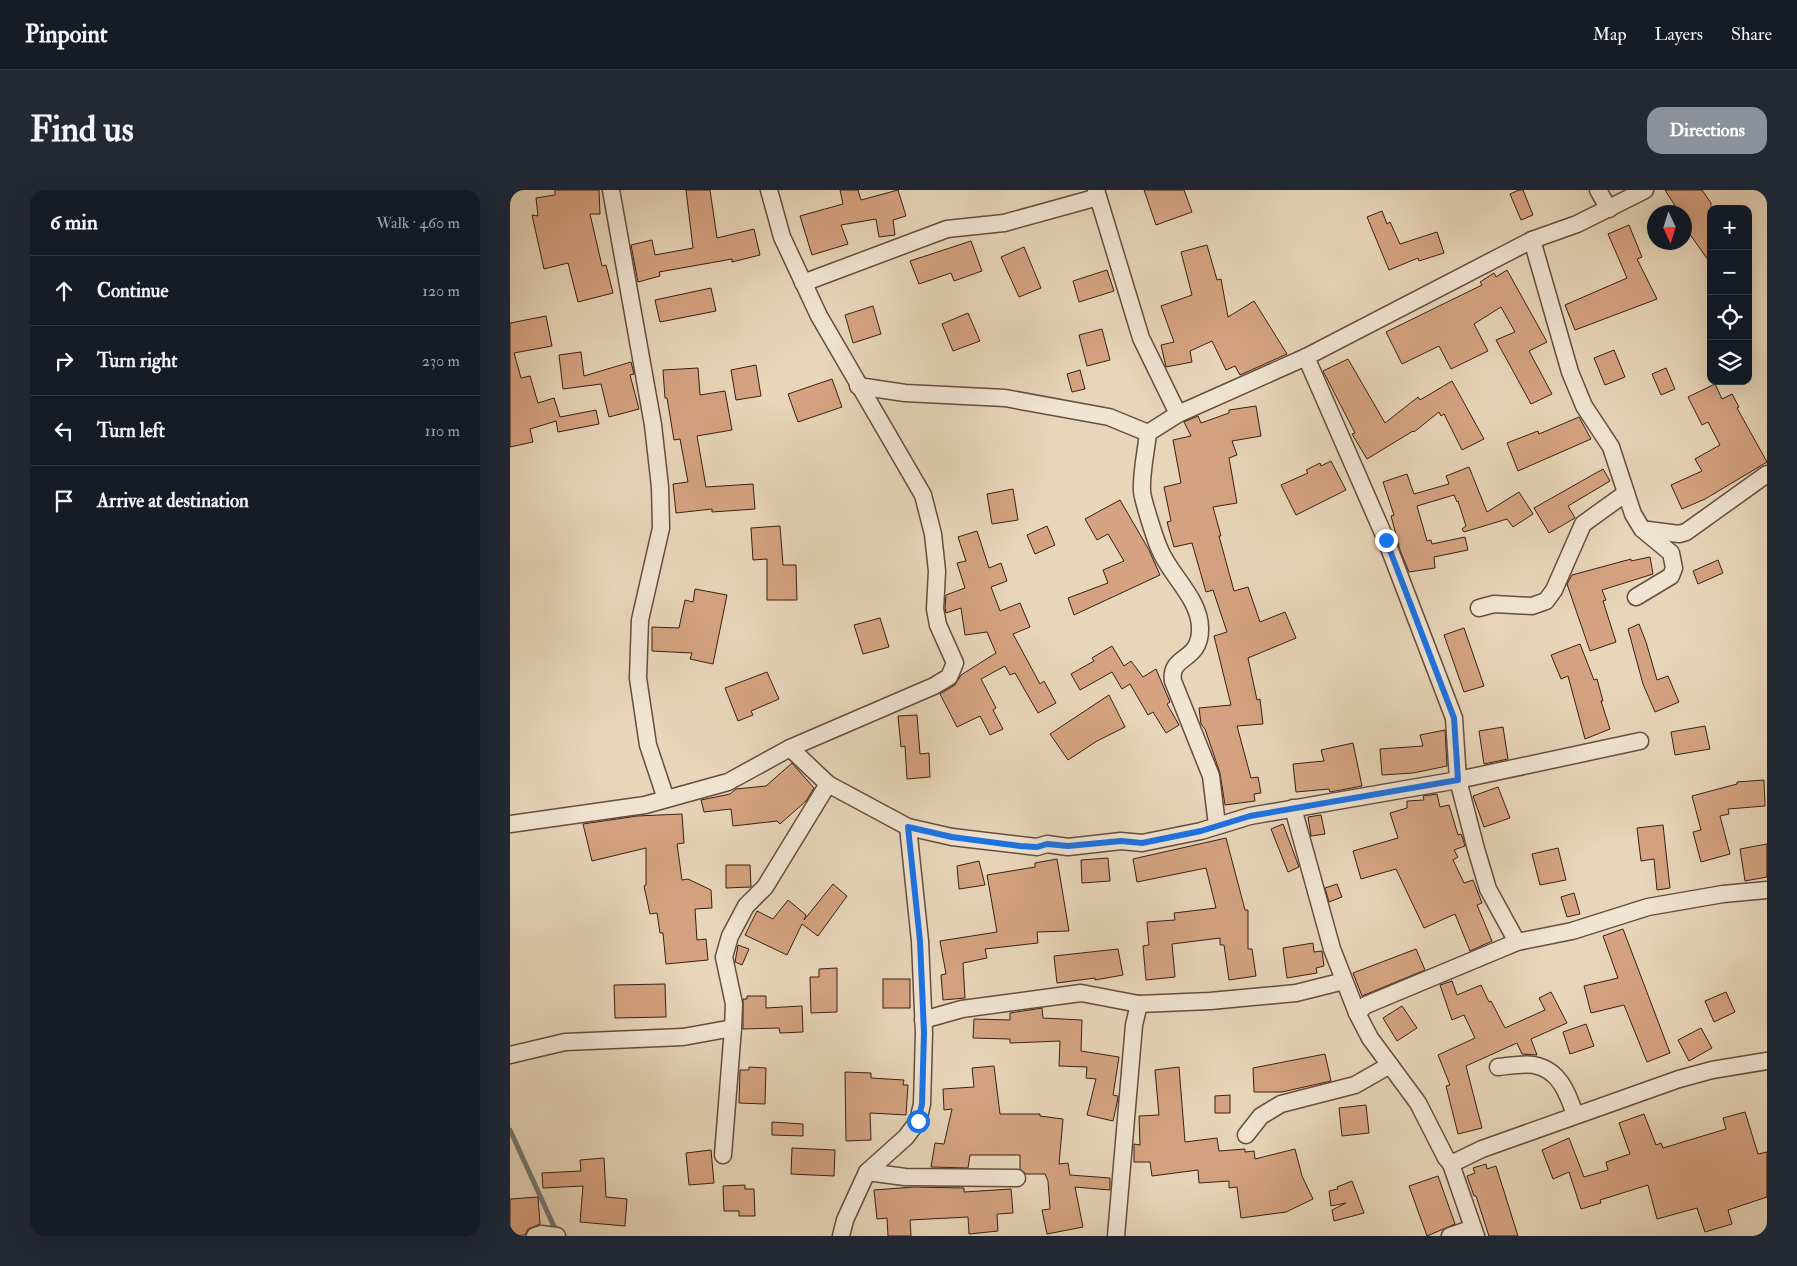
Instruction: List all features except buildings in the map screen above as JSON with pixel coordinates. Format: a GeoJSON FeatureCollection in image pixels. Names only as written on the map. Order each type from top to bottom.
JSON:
{"type":"FeatureCollection","features":[{"type":"Feature","properties":{"kind":"street"},"geometry":{"type":"LineString","coordinates":[[611,190],[652,416],[660,487],[661,528],[640,620],[638,678],[648,746],[666,799]]}},
{"type":"Feature","properties":{"kind":"street"},"geometry":{"type":"LineString","coordinates":[[510,824],[645,805],[728,782],[790,748],[934,686],[949,677],[955,663],[938,625],[935,609],[936,571],[934,544],[923,496],[818,316],[782,237],[769,190]]}},
{"type":"Feature","properties":{"kind":"street"},"geometry":{"type":"LineString","coordinates":[[1598,190],[1609,209]]}},
{"type":"Feature","properties":{"kind":"street"},"geometry":{"type":"LineString","coordinates":[[1148,433],[1178,414],[1306,357],[1532,240],[1577,224],[1645,190]]}},
{"type":"Feature","properties":{"kind":"street"},"geometry":{"type":"LineString","coordinates":[[803,283],[947,229],[1004,223],[1097,194],[1141,338],[1178,414]]}},
{"type":"Feature","properties":{"kind":"street"},"geometry":{"type":"LineString","coordinates":[[1532,240],[1570,372],[1584,406],[1611,447],[1633,514],[1642,529],[1671,553],[1674,568],[1671,576],[1636,596]]}},
{"type":"Feature","properties":{"kind":"street"},"geometry":{"type":"LineString","coordinates":[[1306,357],[1386,540],[1454,718],[1458,780],[1488,889],[1517,942]]}},
{"type":"Feature","properties":{"kind":"street"},"geometry":{"type":"LineString","coordinates":[[858,386],[905,393],[1006,398],[1109,417],[1148,433]]}},
{"type":"Feature","properties":{"kind":"street"},"geometry":{"type":"LineString","coordinates":[[1148,433],[1142,492],[1160,550],[1194,605],[1200,626],[1198,645],[1193,653],[1177,663],[1171,672],[1172,681],[1211,776],[1217,825]]}},
{"type":"Feature","properties":{"kind":"street"},"geometry":{"type":"LineString","coordinates":[[1642,529],[1670,534],[1686,532],[1767,474]]}},
{"type":"Feature","properties":{"kind":"street"},"geometry":{"type":"LineString","coordinates":[[1479,608],[1494,604],[1532,606],[1546,601],[1554,590],[1583,524],[1626,493]]}},
{"type":"Feature","properties":{"kind":"street"},"geometry":{"type":"LineString","coordinates":[[790,748],[828,784],[908,827],[952,837],[1037,847],[1047,844],[1068,846],[1121,841],[1142,843],[1201,831],[1217,825],[1293,808],[1458,780],[1640,741]]}},
{"type":"Feature","properties":{"kind":"street"},"geometry":{"type":"LineString","coordinates":[[723,1155],[734,1004],[724,957],[730,936],[746,906],[766,887],[828,784]]}},
{"type":"Feature","properties":{"kind":"street"},"geometry":{"type":"LineString","coordinates":[[1293,808],[1332,949],[1357,1013],[1370,1038],[1418,1104],[1451,1164],[1475,1232],[1450,1236]]}},
{"type":"Feature","properties":{"kind":"street"},"geometry":{"type":"LineString","coordinates":[[838,1235],[867,1172],[906,1137],[918,1121],[923,1087],[923,1020],[920,941],[908,827]]}},
{"type":"Feature","properties":{"kind":"street"},"geometry":{"type":"LineString","coordinates":[[1357,1013],[1366,1005],[1517,942],[1572,931],[1648,907],[1723,894],[1767,890]]}},
{"type":"Feature","properties":{"kind":"street"},"geometry":{"type":"LineString","coordinates":[[923,1020],[962,1009],[1081,993],[1139,1004],[1210,1001],[1296,993],[1344,981]]}},
{"type":"Feature","properties":{"kind":"street"},"geometry":{"type":"LineString","coordinates":[[1116,1236],[1133,1034],[1139,1004]]}},
{"type":"Feature","properties":{"kind":"street"},"geometry":{"type":"LineString","coordinates":[[510,1055],[565,1042],[683,1037],[732,1028]]}},
{"type":"Feature","properties":{"kind":"street"},"geometry":{"type":"LineString","coordinates":[[1451,1164],[1482,1149],[1679,1079],[1712,1070],[1767,1061]]}},
{"type":"Feature","properties":{"kind":"street"},"geometry":{"type":"LineString","coordinates":[[1498,1067],[1534,1065],[1556,1076],[1566,1089],[1575,1115]]}},
{"type":"Feature","properties":{"kind":"street"},"geometry":{"type":"LineString","coordinates":[[1246,1135],[1261,1116],[1281,1104],[1355,1085],[1390,1066]]}},
{"type":"Feature","properties":{"kind":"street"},"geometry":{"type":"LineString","coordinates":[[867,1172],[905,1177],[1017,1178]]}},
{"type":"Feature","properties":{"kind":"street"},"geometry":{"type":"LineString","coordinates":[[535,1236],[541,1234],[557,1236]]}},
{"type":"Feature","properties":{"kind":"waterway"},"geometry":{"type":"LineString","coordinates":[[510,1130],[557,1233]]}},
{"type":"Feature","properties":{"kind":"route"},"geometry":{"type":"LineString","coordinates":[[918,1121],[922,1104],[924,1033],[920,941],[908,827],[952,837],[987,840],[1004,845],[1037,847],[1047,844],[1068,846],[1121,841],[1142,843],[1201,831],[1250,816],[1458,780],[1454,718],[1386,540]]}}]}
